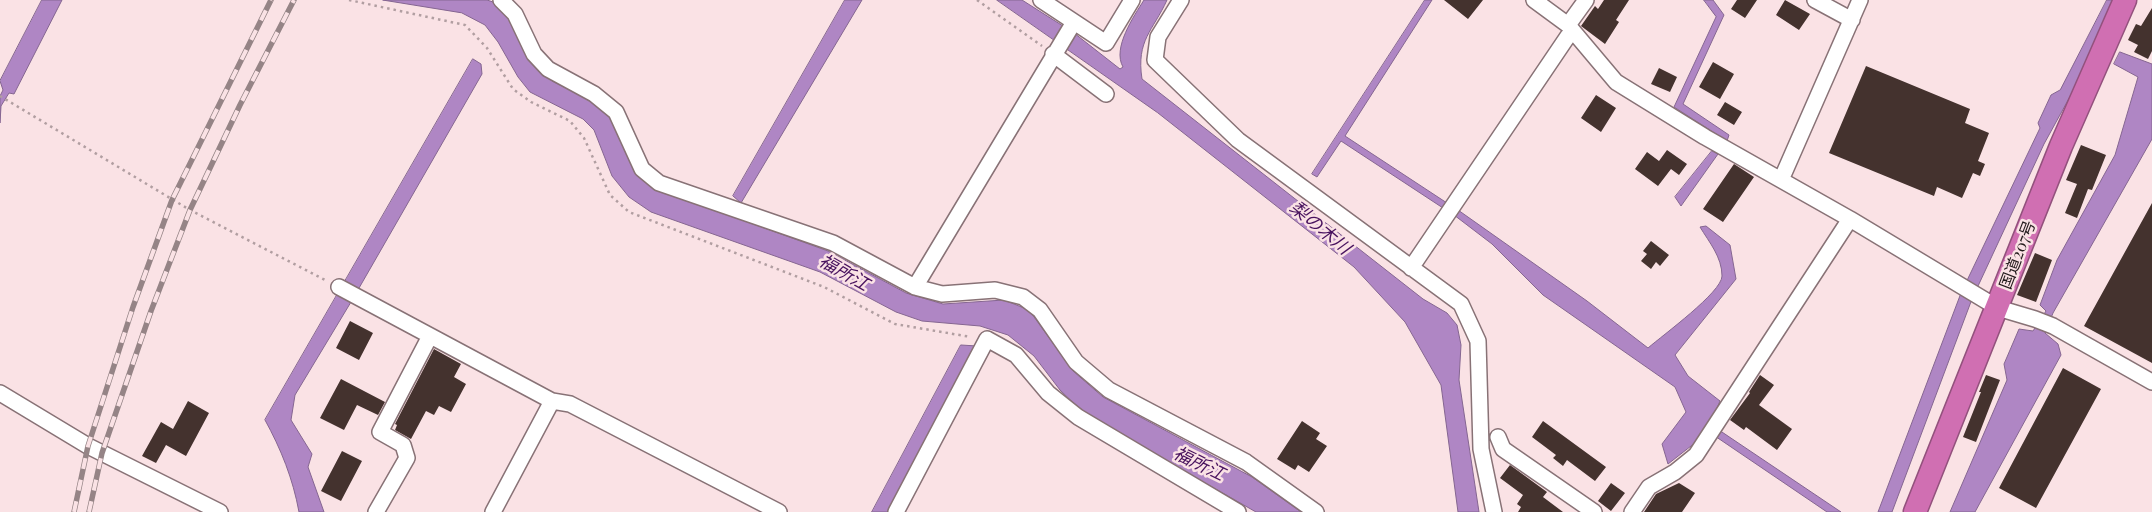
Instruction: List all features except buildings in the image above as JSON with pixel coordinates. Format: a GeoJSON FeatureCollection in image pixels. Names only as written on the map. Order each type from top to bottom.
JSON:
{"type":"FeatureCollection","features":[{"type":"Feature","properties":{"kind":"highway","name":"国道207号"},"geometry":{"type":"LineString","coordinates":[[1915,512],[1990,303],[2125,0]]}},
{"type":"Feature","properties":{"kind":"street"},"geometry":{"type":"LineString","coordinates":[[501,0],[515,14],[534,54],[548,69],[594,94],[616,112],[642,169],[659,183],[833,243],[915,286],[942,294],[995,290],[1023,297],[1040,310],[1076,362],[1109,390],[1246,462],[1316,512]]}},
{"type":"Feature","properties":{"kind":"street"},"geometry":{"type":"LineString","coordinates":[[1041,0],[1106,43],[1132,0]]}},
{"type":"Feature","properties":{"kind":"street"},"geometry":{"type":"LineString","coordinates":[[1534,0],[1571,30],[1616,82],[1705,137],[1850,219],[1990,303],[2053,326],[2152,382]]}},
{"type":"Feature","properties":{"kind":"street"},"geometry":{"type":"LineString","coordinates":[[1412,268],[1568,36],[1586,0]]}},
{"type":"Feature","properties":{"kind":"street"},"geometry":{"type":"LineString","coordinates":[[1815,0],[1852,20]]}},
{"type":"Feature","properties":{"kind":"street"},"geometry":{"type":"LineString","coordinates":[[1781,180],[1860,0]]}},
{"type":"Feature","properties":{"kind":"street"},"geometry":{"type":"LineString","coordinates":[[1173,3],[1158,37],[1155,60],[1238,140],[1461,304],[1478,341],[1481,449],[1494,512]]}},
{"type":"Feature","properties":{"kind":"street"},"geometry":{"type":"LineString","coordinates":[[915,286],[1074,22]]}},
{"type":"Feature","properties":{"kind":"street"},"geometry":{"type":"LineString","coordinates":[[1053,54],[1106,94]]}},
{"type":"Feature","properties":{"kind":"street"},"geometry":{"type":"LineString","coordinates":[[1632,512],[1649,487],[1675,472],[1696,455],[1850,219]]}},
{"type":"Feature","properties":{"kind":"street"},"geometry":{"type":"LineString","coordinates":[[339,287],[552,401],[570,404],[779,512]]}},
{"type":"Feature","properties":{"kind":"street"},"geometry":{"type":"LineString","coordinates":[[376,512],[407,458],[403,445],[380,432],[430,336]]}},
{"type":"Feature","properties":{"kind":"street"},"geometry":{"type":"LineString","coordinates":[[896,512],[987,339],[1016,355],[1048,393],[1078,417],[1238,512]]}},
{"type":"Feature","properties":{"kind":"street"},"geometry":{"type":"LineString","coordinates":[[0,393],[88,446],[220,512]]}},
{"type":"Feature","properties":{"kind":"street"},"geometry":{"type":"LineString","coordinates":[[493,512],[552,401]]}},
{"type":"Feature","properties":{"kind":"street"},"geometry":{"type":"LineString","coordinates":[[1498,437],[1503,448],[1594,512]]}},
{"type":"Feature","properties":{"kind":"path"},"geometry":{"type":"LineString","coordinates":[[977,0],[1053,54]]}},
{"type":"Feature","properties":{"kind":"path"},"geometry":{"type":"LineString","coordinates":[[0,96],[190,210],[339,287]]}},
{"type":"Feature","properties":{"kind":"water"},"geometry":{"type":"Polygon","coordinates":[[[42,0],[62,0],[14,94],[9,93],[1,106],[0,123],[0,96],[3,90],[0,81],[42,0]]]}},
{"type":"Feature","properties":{"kind":"water","name":"福所江"},"geometry":{"type":"Polygon","coordinates":[[[383,0],[487,0],[493,2],[511,20],[533,63],[552,81],[591,100],[610,113],[654,188],[828,251],[906,293],[943,304],[1004,300],[1029,310],[1073,371],[1103,397],[1252,477],[1301,512],[1256,512],[1087,416],[1060,390],[1034,356],[1008,335],[980,326],[922,321],[896,312],[820,272],[651,212],[629,197],[612,176],[594,130],[583,119],[530,92],[518,77],[498,42],[485,25],[462,13],[383,0]]]}},
{"type":"Feature","properties":{"kind":"water"},"geometry":{"type":"Polygon","coordinates":[[[845,0],[862,0],[741,203],[733,196],[845,0]]]}},
{"type":"Feature","properties":{"kind":"water","name":"梨の木川"},"geometry":{"type":"Polygon","coordinates":[[[997,0],[1022,0],[1074,33],[1120,69],[1123,67],[1120,59],[1122,42],[1130,23],[1144,0],[1167,0],[1144,45],[1141,55],[1142,79],[1423,299],[1447,313],[1457,325],[1461,345],[1459,380],[1479,512],[1458,512],[1441,385],[1405,322],[1354,267],[1158,113],[997,0]]]}},
{"type":"Feature","properties":{"kind":"water"},"geometry":{"type":"Polygon","coordinates":[[[1425,0],[1432,0],[1345,136],[1447,203],[1443,208],[1341,141],[1317,177],[1312,174],[1425,0]]]}},
{"type":"Feature","properties":{"kind":"water"},"geometry":{"type":"Polygon","coordinates":[[[1704,0],[1713,0],[1724,15],[1683,104],[1729,135],[1727,141],[1674,107],[1716,17],[1704,0]]]}},
{"type":"Feature","properties":{"kind":"water"},"geometry":{"type":"Polygon","coordinates":[[[2107,0],[2119,0],[2089,62],[2044,144],[1972,299],[1892,512],[1878,512],[1961,293],[2040,128],[2038,123],[2051,95],[2060,90],[2107,0]]]}},
{"type":"Feature","properties":{"kind":"water"},"geometry":{"type":"Polygon","coordinates":[[[2120,52],[2152,64],[2152,139],[2053,313],[2045,333],[2058,344],[2061,355],[1975,512],[1950,512],[2007,380],[2004,364],[2019,329],[2033,331],[2046,311],[2040,305],[2057,260],[2115,155],[2138,77],[2114,64],[2120,52]]]}},
{"type":"Feature","properties":{"kind":"water"},"geometry":{"type":"Polygon","coordinates":[[[473,59],[481,64],[482,74],[351,302],[295,395],[291,420],[312,454],[308,467],[324,512],[299,512],[286,464],[265,420],[473,59]]]}},
{"type":"Feature","properties":{"kind":"water"},"geometry":{"type":"Polygon","coordinates":[[[1712,151],[1718,154],[1681,206],[1675,197],[1712,151]]]}},
{"type":"Feature","properties":{"kind":"water"},"geometry":{"type":"Polygon","coordinates":[[[1458,210],[1587,301],[1648,348],[1703,302],[1719,283],[1722,276],[1720,262],[1700,227],[1706,226],[1730,245],[1736,279],[1675,355],[1688,376],[1720,401],[1710,424],[1841,512],[1827,512],[1706,430],[1700,439],[1668,464],[1662,444],[1686,412],[1675,387],[1543,295],[1492,244],[1454,215],[1458,210]]]}},
{"type":"Feature","properties":{"kind":"water"},"geometry":{"type":"Polygon","coordinates":[[[961,345],[977,346],[888,512],[872,512],[961,345]]]}},
{"type":"Feature","properties":{"kind":"railway"},"geometry":{"type":"LineString","coordinates":[[74,512],[88,446],[133,307],[172,200],[271,0]]}},
{"type":"Feature","properties":{"kind":"railway"},"geometry":{"type":"LineString","coordinates":[[89,512],[102,453],[151,311],[190,210],[240,105],[294,0]]}}]}
